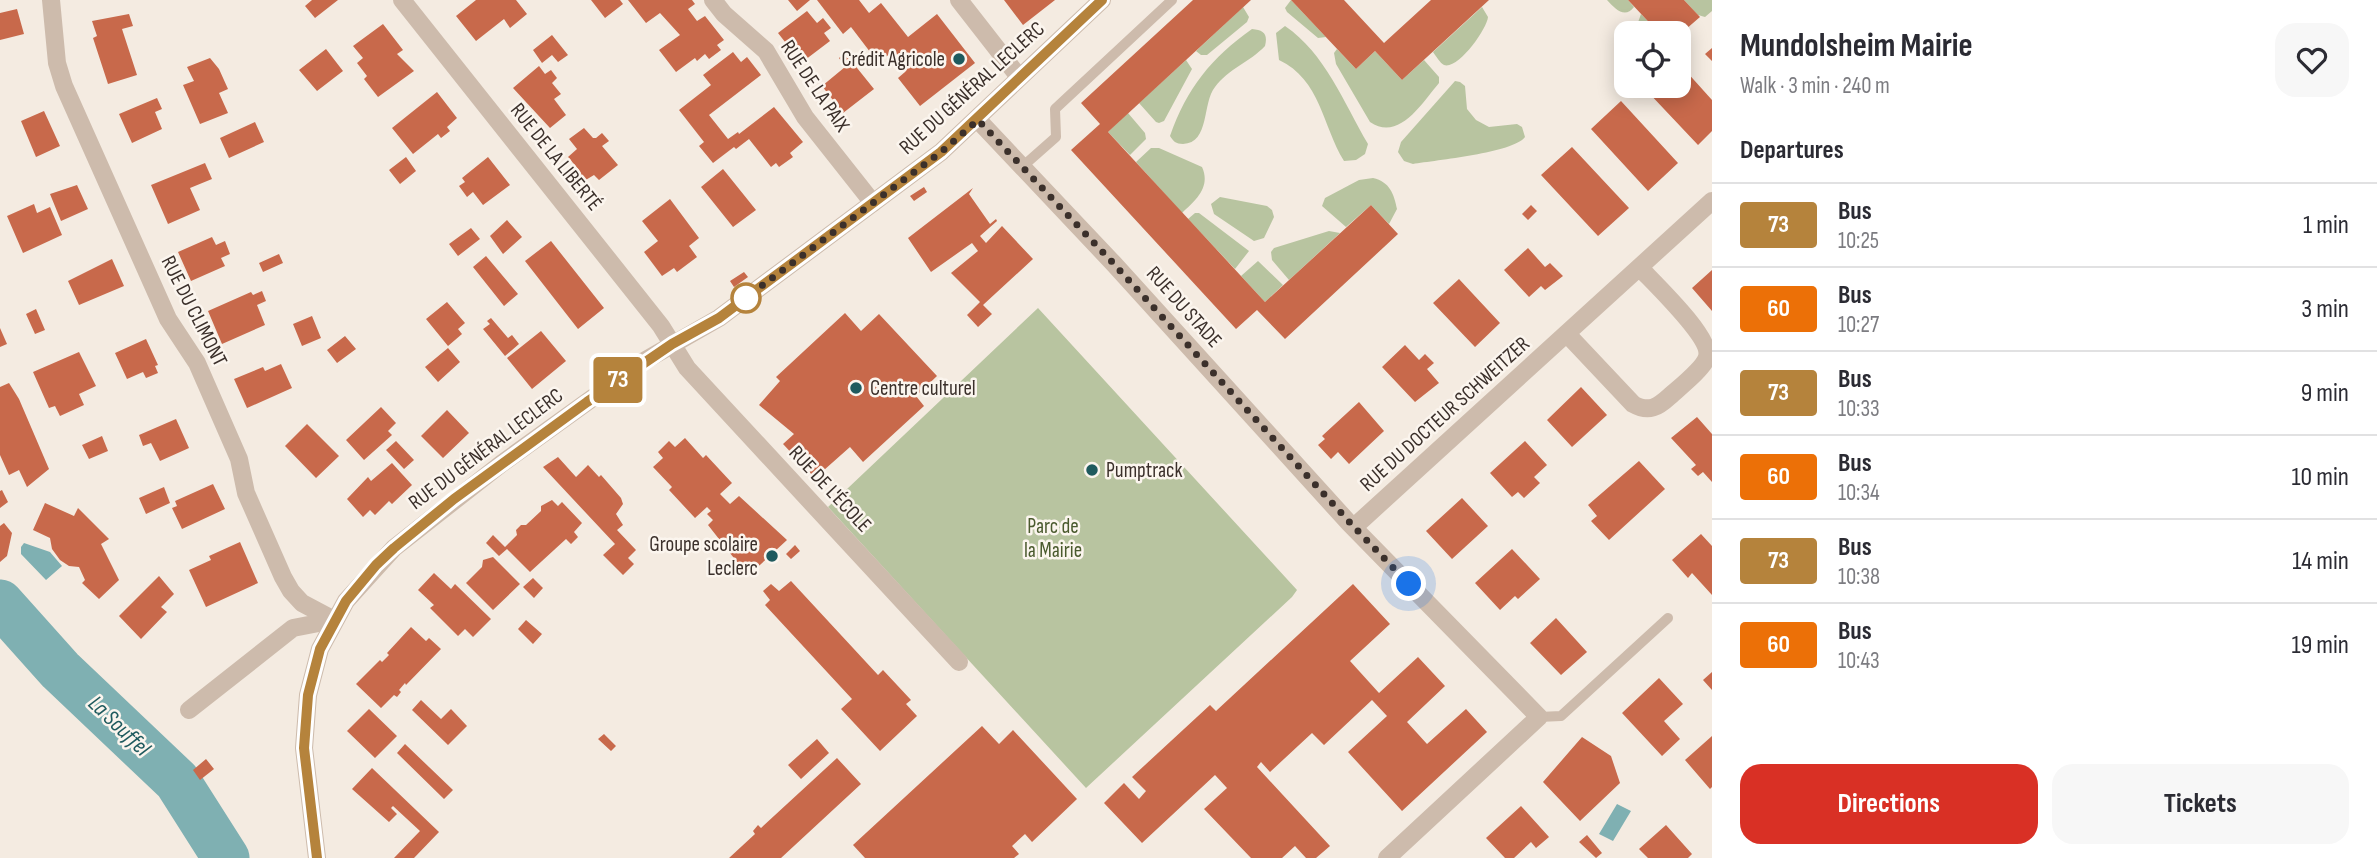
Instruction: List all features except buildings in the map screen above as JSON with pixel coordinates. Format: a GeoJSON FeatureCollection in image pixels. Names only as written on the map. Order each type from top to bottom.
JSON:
{"type":"FeatureCollection","features":[{"type":"Feature","properties":{"kind":"street","name":"RUE DU CLIMONT"},"geometry":{"type":"LineString","coordinates":[[51,0],[57,63],[64,86],[168,319],[197,363],[239,459],[246,493],[278,567],[291,591],[302,603],[334,620]]}},
{"type":"Feature","properties":{"kind":"street","name":"RUE DE LA LIBERTÉ"},"geometry":{"type":"LineString","coordinates":[[402,0],[641,299],[672,344]]}},
{"type":"Feature","properties":{"kind":"street","name":"RUE DE LA PAIX"},"geometry":{"type":"LineString","coordinates":[[713,0],[724,14],[766,51],[805,117],[873,203]]}},
{"type":"Feature","properties":{"kind":"street"},"geometry":{"type":"LineString","coordinates":[[959,0],[1019,77]]}},
{"type":"Feature","properties":{"kind":"street","name":"RUE DU GÉNÉRAL LECLERC"},"geometry":{"type":"LineString","coordinates":[[317,858],[304,731],[313,669],[334,620],[352,592],[376,565],[426,522],[587,402],[672,344],[719,318],[941,152],[978,120],[1019,77],[1102,0]]}},
{"type":"Feature","properties":{"kind":"street","name":"RUE DU STADE"},"geometry":{"type":"LineString","coordinates":[[978,120],[1114,264],[1354,527],[1539,717]]}},
{"type":"Feature","properties":{"kind":"street","name":"RUE DU DOCTEUR SCHWEITZER"},"geometry":{"type":"LineString","coordinates":[[1354,527],[1712,201]]}},
{"type":"Feature","properties":{"kind":"street"},"geometry":{"type":"LineString","coordinates":[[1567,334],[1633,404],[1641,408],[1655,408],[1663,403],[1700,367],[1710,351],[1701,335],[1640,268]]}},
{"type":"Feature","properties":{"kind":"street","name":"RUE DE L'ÉCOLE"},"geometry":{"type":"LineString","coordinates":[[672,344],[687,368],[959,662]]}},
{"type":"Feature","properties":{"kind":"street"},"geometry":{"type":"LineString","coordinates":[[189,710],[293,628],[334,620]]}},
{"type":"Feature","properties":{"kind":"street"},"geometry":{"type":"LineString","coordinates":[[1387,858],[1539,717]]}},
{"type":"Feature","properties":{"kind":"lane"},"geometry":{"type":"LineString","coordinates":[[1022,167],[1056,136],[1055,109],[1172,0]]}},
{"type":"Feature","properties":{"kind":"lane"},"geometry":{"type":"LineString","coordinates":[[1539,717],[1561,716],[1668,618]]}},
{"type":"Feature","properties":{"kind":"green space"},"geometry":{"type":"Polygon","coordinates":[[[1291,0],[1326,37],[1318,38],[1287,12],[1285,8],[1291,0]]]}},
{"type":"Feature","properties":{"kind":"green space"},"geometry":{"type":"Polygon","coordinates":[[[1607,0],[1628,0],[1634,7],[1631,11],[1624,12],[1607,0]]]}},
{"type":"Feature","properties":{"kind":"green space"},"geometry":{"type":"Polygon","coordinates":[[[1684,0],[1712,0],[1712,11],[1705,17],[1698,15],[1684,0]]]}},
{"type":"Feature","properties":{"kind":"green space"},"geometry":{"type":"Polygon","coordinates":[[[1243,7],[1249,17],[1247,22],[1207,55],[1196,51],[1243,7]]]}},
{"type":"Feature","properties":{"kind":"green space"},"geometry":{"type":"Polygon","coordinates":[[[1482,7],[1488,17],[1477,39],[1457,61],[1444,65],[1433,52],[1482,7]]]}},
{"type":"Feature","properties":{"kind":"green space"},"geometry":{"type":"Polygon","coordinates":[[[1641,14],[1648,21],[1638,21],[1641,14]]]}},
{"type":"Feature","properties":{"kind":"green space"},"geometry":{"type":"Polygon","coordinates":[[[1285,26],[1299,37],[1323,64],[1368,144],[1365,154],[1356,160],[1344,161],[1312,91],[1304,79],[1279,60],[1276,33],[1285,26]]]}},
{"type":"Feature","properties":{"kind":"green space"},"geometry":{"type":"Polygon","coordinates":[[[1252,29],[1264,33],[1265,46],[1226,75],[1215,87],[1198,137],[1183,144],[1175,142],[1170,136],[1184,103],[1202,75],[1224,51],[1252,29]]]}},
{"type":"Feature","properties":{"kind":"green space"},"geometry":{"type":"Polygon","coordinates":[[[1337,49],[1356,69],[1375,51],[1402,80],[1424,60],[1439,77],[1439,83],[1409,118],[1391,127],[1381,127],[1370,122],[1336,64],[1334,53],[1337,49]]]}},
{"type":"Feature","properties":{"kind":"green space"},"geometry":{"type":"Polygon","coordinates":[[[1186,60],[1192,69],[1164,121],[1156,122],[1139,103],[1186,60]]]}},
{"type":"Feature","properties":{"kind":"green space"},"geometry":{"type":"Polygon","coordinates":[[[1455,81],[1465,86],[1467,109],[1476,120],[1489,127],[1517,124],[1522,127],[1525,137],[1518,143],[1490,152],[1413,164],[1404,161],[1398,152],[1401,142],[1455,81]]]}},
{"type":"Feature","properties":{"kind":"green space"},"geometry":{"type":"Polygon","coordinates":[[[1128,113],[1145,133],[1146,139],[1130,155],[1108,132],[1128,113]]]}},
{"type":"Feature","properties":{"kind":"green space"},"geometry":{"type":"Polygon","coordinates":[[[1151,148],[1159,148],[1202,167],[1205,181],[1201,193],[1182,213],[1136,162],[1151,148]]]}},
{"type":"Feature","properties":{"kind":"green space"},"geometry":{"type":"Polygon","coordinates":[[[1373,178],[1387,186],[1394,198],[1397,209],[1389,224],[1371,205],[1346,227],[1322,206],[1325,198],[1359,180],[1373,178]]]}},
{"type":"Feature","properties":{"kind":"green space"},"geometry":{"type":"Polygon","coordinates":[[[1220,197],[1267,206],[1272,210],[1274,217],[1264,238],[1254,241],[1214,214],[1211,204],[1220,197]]]}},
{"type":"Feature","properties":{"kind":"green space"},"geometry":{"type":"Polygon","coordinates":[[[1199,213],[1249,251],[1235,269],[1188,219],[1199,213]]]}},
{"type":"Feature","properties":{"kind":"green space"},"geometry":{"type":"Polygon","coordinates":[[[1329,231],[1340,233],[1289,280],[1272,260],[1271,252],[1274,248],[1329,231]]]}},
{"type":"Feature","properties":{"kind":"green space"},"geometry":{"type":"Polygon","coordinates":[[[1258,261],[1283,285],[1265,302],[1241,276],[1258,261]]]}},
{"type":"Feature","properties":{"kind":"green space","name":"Parc de la Mairie"},"geometry":{"type":"Polygon","coordinates":[[[1038,308],[1297,590],[1086,788],[828,507],[1038,308]]]}},
{"type":"Feature","properties":{"kind":"water"},"geometry":{"type":"Polygon","coordinates":[[[24,543],[50,552],[62,566],[46,580],[21,554],[24,543]]]}},
{"type":"Feature","properties":{"kind":"water"},"geometry":{"type":"Polygon","coordinates":[[[1617,804],[1631,811],[1613,841],[1599,834],[1617,804]]]}},
{"type":"Feature","properties":{"kind":"waterway","name":"La Souffel"},"geometry":{"type":"LineString","coordinates":[[0,603],[60,670],[177,781],[226,858]]}},
{"type":"Feature","properties":{"kind":"bus line","name":"73"},"geometry":{"type":"LineString","coordinates":[[317,858],[304,748],[309,686],[320,649],[334,620],[376,565],[501,464],[644,361],[719,318],[941,152],[978,120],[1019,77],[1102,0]]}},
{"type":"Feature","properties":{"kind":"place","name":"Crédit Agricole"},"geometry":{"type":"Point","coordinates":[959,59]}},
{"type":"Feature","properties":{"kind":"place","name":"Centre culturel"},"geometry":{"type":"Point","coordinates":[856,388]}},
{"type":"Feature","properties":{"kind":"place","name":"Pumptrack"},"geometry":{"type":"Point","coordinates":[1092,470]}},
{"type":"Feature","properties":{"kind":"place","name":"Groupe scolaire Leclerc"},"geometry":{"type":"Point","coordinates":[772,556]}},
{"type":"Feature","properties":{"kind":"route"},"geometry":{"type":"LineString","coordinates":[[746,298],[744,299],[941,152],[978,120],[1409,584]]}}]}
